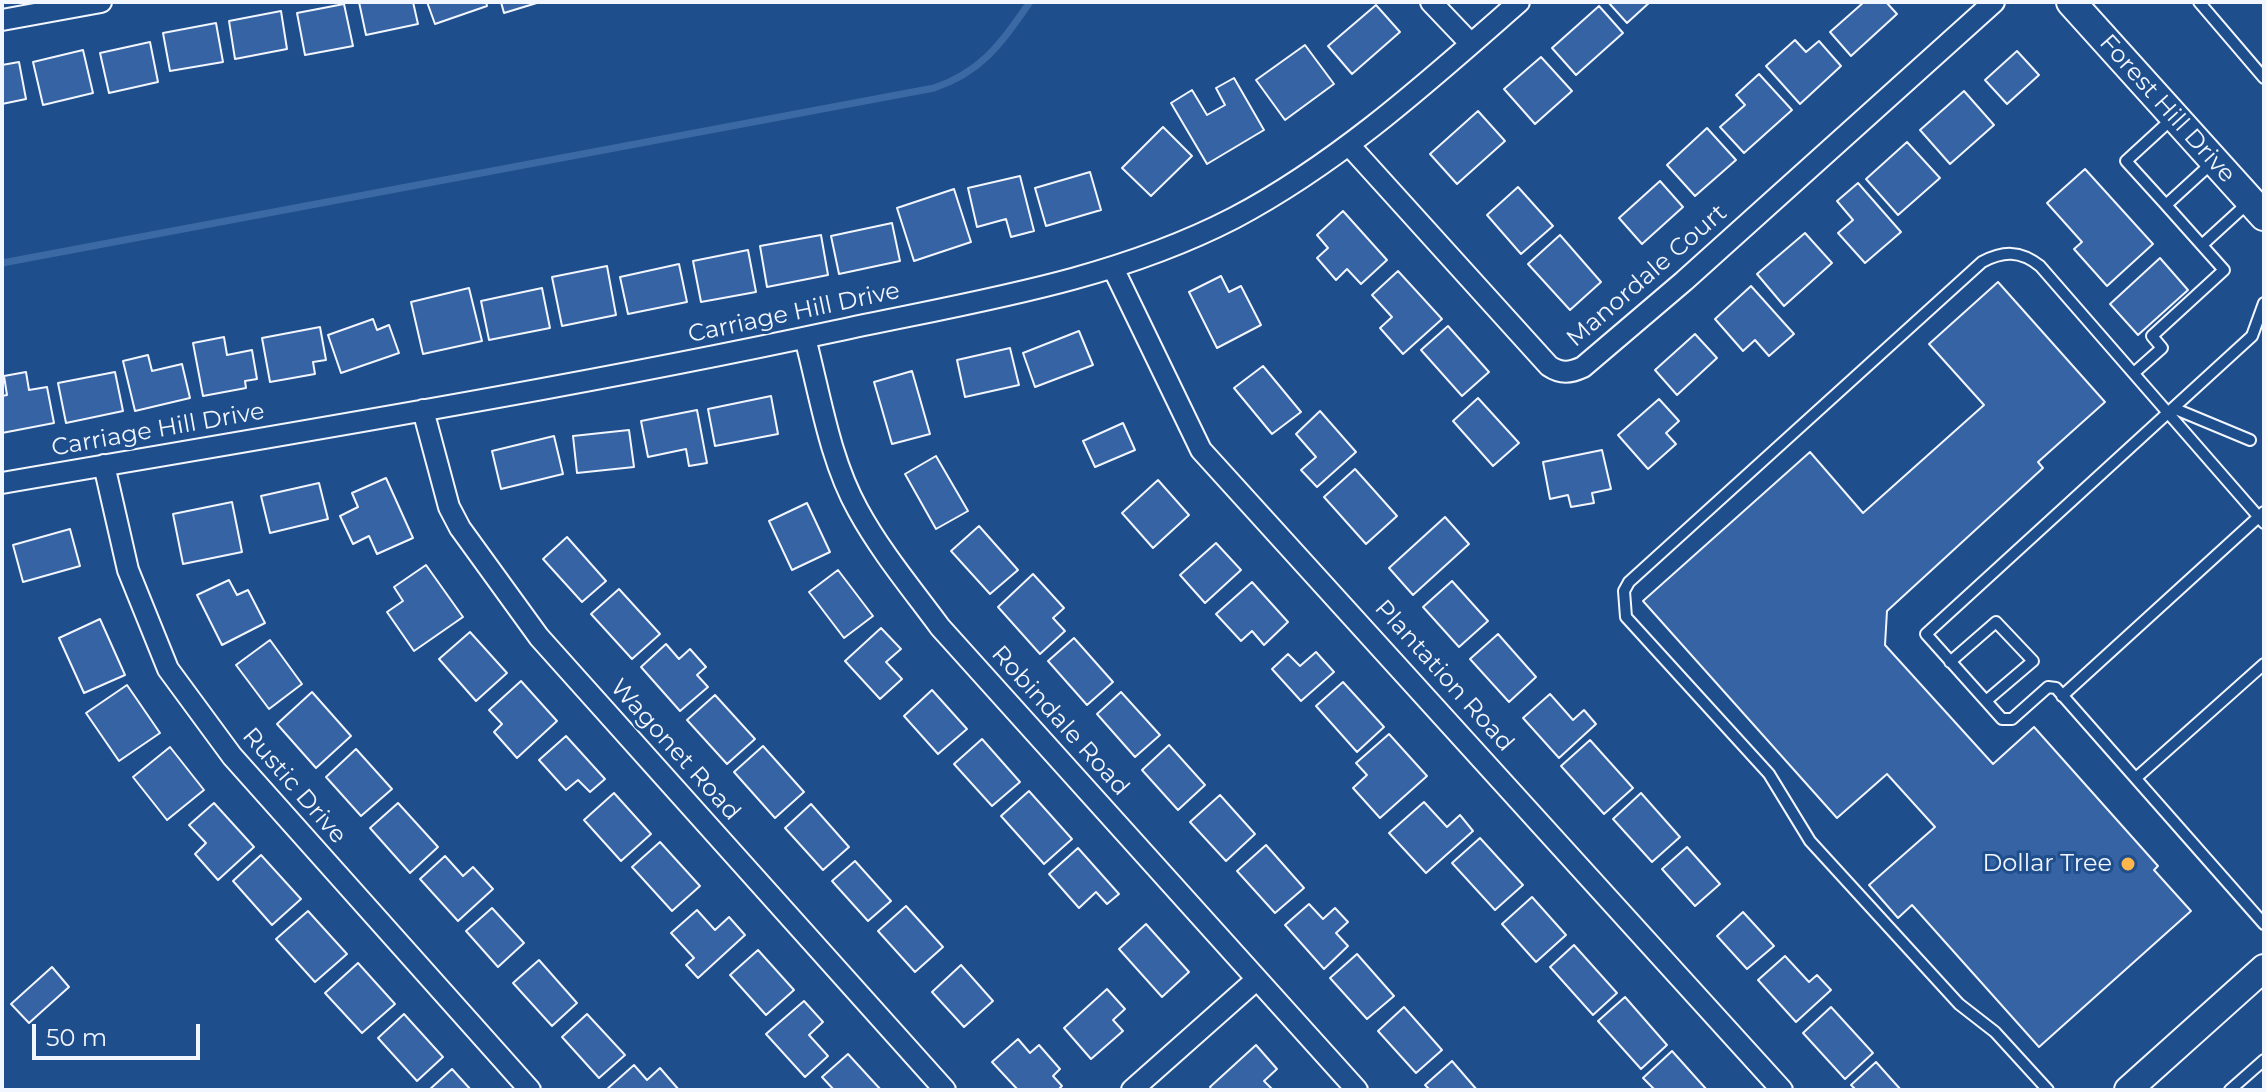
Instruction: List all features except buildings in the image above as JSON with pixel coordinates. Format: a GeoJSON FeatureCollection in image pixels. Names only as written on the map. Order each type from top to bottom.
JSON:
{"type":"FeatureCollection","features":[{"type":"Feature","properties":{"kind":"main road","name":"Forest Hill Drive"},"geometry":{"type":"LineString","coordinates":[[2079,5],[2257,209]]}},
{"type":"Feature","properties":{"kind":"street"},"geometry":{"type":"LineString","coordinates":[[2,20],[101,2]]}},
{"type":"Feature","properties":{"kind":"street"},"geometry":{"type":"LineString","coordinates":[[1431,2],[1471,44]]}},
{"type":"Feature","properties":{"kind":"street","name":"Carriage Hill Drive"},"geometry":{"type":"LineString","coordinates":[[2,483],[674,366],[1087,278],[1233,218],[1349,145],[1519,2]]}},
{"type":"Feature","properties":{"kind":"street","name":"Manordale Court"},"geometry":{"type":"LineString","coordinates":[[1349,145],[1549,366],[1559,372],[1573,372],[1684,281],[1994,2]]}},
{"type":"Feature","properties":{"kind":"street","name":"Plantation Road"},"geometry":{"type":"LineString","coordinates":[[1113,268],[1201,450],[1782,1090]]}},
{"type":"Feature","properties":{"kind":"street","name":"Robindale Road"},"geometry":{"type":"LineString","coordinates":[[805,338],[838,462],[857,509],[893,565],[940,627],[1357,1090]]}},
{"type":"Feature","properties":{"kind":"street","name":"Wagonet Road"},"geometry":{"type":"LineString","coordinates":[[423,410],[449,507],[460,528],[539,637],[945,1090]]}},
{"type":"Feature","properties":{"kind":"street","name":"Rustic Drive"},"geometry":{"type":"LineString","coordinates":[[104,465],[128,570],[168,669],[232,756],[530,1090]]}},
{"type":"Feature","properties":{"kind":"street"},"geometry":{"type":"LineString","coordinates":[[2128,1090],[2264,968]]}},
{"type":"Feature","properties":{"kind":"street"},"geometry":{"type":"LineString","coordinates":[[1132,1090],[1256,980]]}},
{"type":"Feature","properties":{"kind":"lane"},"geometry":{"type":"LineString","coordinates":[[2199,2],[2264,78]]}},
{"type":"Feature","properties":{"kind":"lane"},"geometry":{"type":"LineString","coordinates":[[2135,372],[2162,348],[2152,336],[2224,270],[2126,161],[2174,117]]}},
{"type":"Feature","properties":{"kind":"lane"},"geometry":{"type":"LineString","coordinates":[[2166,205],[2214,161]]}},
{"type":"Feature","properties":{"kind":"lane"},"geometry":{"type":"LineString","coordinates":[[2202,245],[2257,209]]}},
{"type":"Feature","properties":{"kind":"lane"},"geometry":{"type":"LineString","coordinates":[[2048,1090],[1995,1032],[1959,1004],[1810,841],[1769,774],[1626,617],[1624,591],[1664,550],[1991,258],[2020,254],[2040,266],[2262,518],[2062,696]]}},
{"type":"Feature","properties":{"kind":"lane"},"geometry":{"type":"LineString","coordinates":[[2264,303],[2255,333],[1929,628],[1929,639],[2007,721],[2048,687],[2056,688],[2264,924]]}},
{"type":"Feature","properties":{"kind":"lane"},"geometry":{"type":"LineString","coordinates":[[2169,411],[2250,440]]}},
{"type":"Feature","properties":{"kind":"lane"},"geometry":{"type":"LineString","coordinates":[[1950,662],[1996,622],[2033,661],[1986,701]]}},
{"type":"Feature","properties":{"kind":"lane"},"geometry":{"type":"LineString","coordinates":[[2136,778],[2264,664]]}},
{"type":"Feature","properties":{"kind":"lane"},"geometry":{"type":"LineString","coordinates":[[2230,1090],[2264,1060]]}},
{"type":"Feature","properties":{"kind":"waterway"},"geometry":{"type":"LineString","coordinates":[[2,263],[934,88],[966,73],[990,54],[1030,2]]}},
{"type":"Feature","properties":{"kind":"place","name":"Dollar Tree"},"geometry":{"type":"Point","coordinates":[2128,864]}}]}
